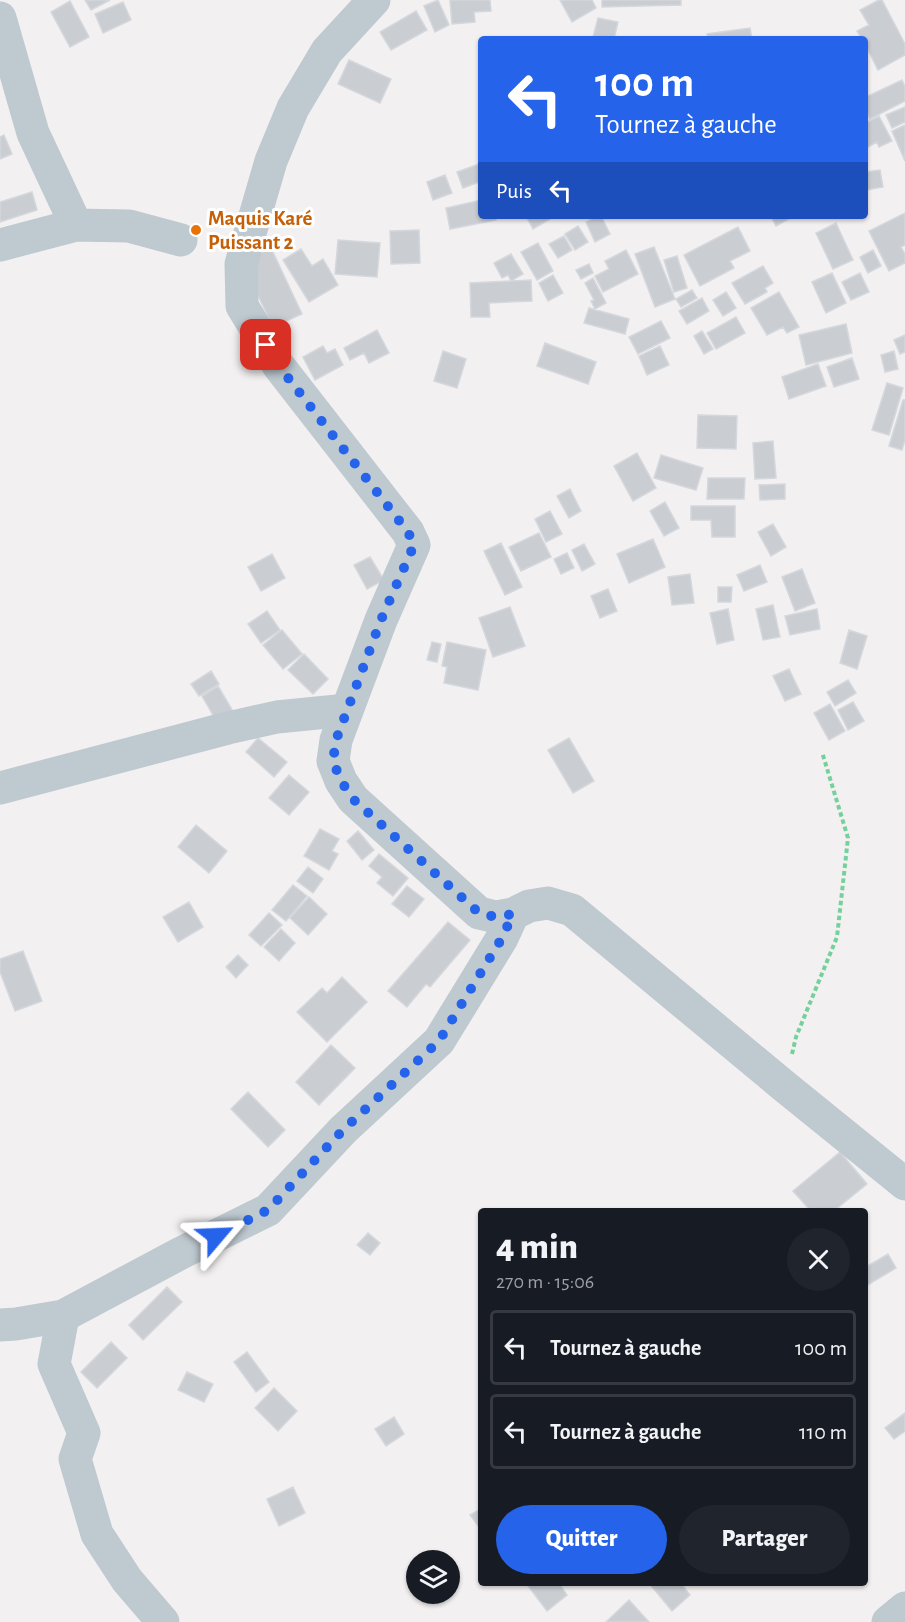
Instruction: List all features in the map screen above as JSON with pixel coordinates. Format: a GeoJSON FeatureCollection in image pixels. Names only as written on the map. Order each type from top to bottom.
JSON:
{"type":"FeatureCollection","features":[{"type":"Feature","properties":{"kind":"street"},"geometry":{"type":"LineString","coordinates":[[374,0],[327,51],[293,108],[271,161],[241,264],[242,306],[278,365],[408,532],[414,545],[381,620],[336,740],[333,761],[341,781],[353,799],[479,913],[496,917],[513,914],[529,906],[548,903],[572,910],[905,1184]]}},
{"type":"Feature","properties":{"kind":"street"},"geometry":{"type":"LineString","coordinates":[[0,18],[33,133],[76,225]]}},
{"type":"Feature","properties":{"kind":"street"},"geometry":{"type":"LineString","coordinates":[[0,245],[76,225],[129,226],[181,240]]}},
{"type":"Feature","properties":{"kind":"street"},"geometry":{"type":"LineString","coordinates":[[0,788],[228,728],[278,717],[347,710]]}},
{"type":"Feature","properties":{"kind":"street"},"geometry":{"type":"LineString","coordinates":[[0,1325],[63,1316],[268,1210],[343,1130],[439,1041],[502,938],[513,914]]}},
{"type":"Feature","properties":{"kind":"street"},"geometry":{"type":"LineString","coordinates":[[63,1316],[54,1364],[84,1433],[75,1459],[97,1534],[127,1580],[163,1622]]}},
{"type":"Feature","properties":{"kind":"street"},"geometry":{"type":"LineString","coordinates":[[888,1622],[905,1608]]}},
{"type":"Feature","properties":{"kind":"path"},"geometry":{"type":"LineString","coordinates":[[784,1086],[796,1037],[837,937],[846,860],[848,838],[822,752]]}},
{"type":"Feature","properties":{"kind":"building"},"geometry":{"type":"Polygon","coordinates":[[[85,0],[110,0],[91,10],[85,0]]]}},
{"type":"Feature","properties":{"kind":"building"},"geometry":{"type":"Polygon","coordinates":[[[438,0],[449,25],[435,32],[424,6],[438,0]]]}},
{"type":"Feature","properties":{"kind":"building"},"geometry":{"type":"Polygon","coordinates":[[[450,0],[490,0],[491,11],[474,12],[475,22],[452,24],[450,0]]]}},
{"type":"Feature","properties":{"kind":"building"},"geometry":{"type":"Polygon","coordinates":[[[560,0],[592,0],[596,8],[572,22],[560,0]]]}},
{"type":"Feature","properties":{"kind":"building"},"geometry":{"type":"Polygon","coordinates":[[[602,0],[681,0],[681,5],[602,7],[602,0]]]}},
{"type":"Feature","properties":{"kind":"building"},"geometry":{"type":"Polygon","coordinates":[[[882,0],[905,44],[905,55],[878,70],[868,50],[868,36],[860,36],[857,31],[869,25],[860,10],[882,0]]]}},
{"type":"Feature","properties":{"kind":"building"},"geometry":{"type":"Polygon","coordinates":[[[70,1],[89,37],[70,47],[51,12],[70,1]]]}},
{"type":"Feature","properties":{"kind":"building"},"geometry":{"type":"Polygon","coordinates":[[[123,2],[131,20],[103,33],[95,14],[123,2]]]}},
{"type":"Feature","properties":{"kind":"building"},"geometry":{"type":"Polygon","coordinates":[[[416,11],[427,30],[391,50],[380,32],[416,11]]]}},
{"type":"Feature","properties":{"kind":"building"},"geometry":{"type":"Polygon","coordinates":[[[598,18],[618,22],[615,36],[593,36],[598,18]]]}},
{"type":"Feature","properties":{"kind":"building"},"geometry":{"type":"Polygon","coordinates":[[[750,28],[751,36],[707,36],[707,34],[750,28]]]}},
{"type":"Feature","properties":{"kind":"building"},"geometry":{"type":"Polygon","coordinates":[[[349,60],[391,79],[380,103],[338,84],[349,60]]]}},
{"type":"Feature","properties":{"kind":"building"},"geometry":{"type":"Polygon","coordinates":[[[902,80],[905,87],[905,101],[870,119],[868,96],[902,80]]]}},
{"type":"Feature","properties":{"kind":"building"},"geometry":{"type":"Polygon","coordinates":[[[905,107],[905,122],[892,128],[886,115],[905,107]]]}},
{"type":"Feature","properties":{"kind":"building"},"geometry":{"type":"Polygon","coordinates":[[[879,116],[892,141],[879,147],[877,142],[868,147],[868,122],[879,116]]]}},
{"type":"Feature","properties":{"kind":"building"},"geometry":{"type":"Polygon","coordinates":[[[905,125],[905,161],[892,131],[905,125]]]}},
{"type":"Feature","properties":{"kind":"building"},"geometry":{"type":"Polygon","coordinates":[[[4,135],[12,154],[0,159],[0,137],[4,135]]]}},
{"type":"Feature","properties":{"kind":"building"},"geometry":{"type":"Polygon","coordinates":[[[478,164],[478,182],[463,188],[457,172],[478,164]]]}},
{"type":"Feature","properties":{"kind":"building"},"geometry":{"type":"Polygon","coordinates":[[[880,170],[883,187],[868,190],[868,172],[880,170]]]}},
{"type":"Feature","properties":{"kind":"building"},"geometry":{"type":"Polygon","coordinates":[[[445,175],[452,193],[433,200],[427,182],[445,175]]]}},
{"type":"Feature","properties":{"kind":"building"},"geometry":{"type":"Polygon","coordinates":[[[32,192],[37,210],[0,222],[0,202],[32,192]]]}},
{"type":"Feature","properties":{"kind":"building"},"geometry":{"type":"Polygon","coordinates":[[[478,201],[478,219],[496,220],[450,229],[446,208],[478,201]]]}},
{"type":"Feature","properties":{"kind":"building"},"geometry":{"type":"Polygon","coordinates":[[[905,213],[905,245],[901,247],[905,254],[905,263],[889,271],[869,231],[905,213]]]}},
{"type":"Feature","properties":{"kind":"building"},"geometry":{"type":"Polygon","coordinates":[[[528,219],[550,219],[533,229],[528,219]]]}},
{"type":"Feature","properties":{"kind":"building"},"geometry":{"type":"Polygon","coordinates":[[[592,219],[602,219],[610,234],[595,242],[586,222],[592,219]]]}},
{"type":"Feature","properties":{"kind":"building"},"geometry":{"type":"Polygon","coordinates":[[[772,219],[789,219],[776,226],[772,219]]]}},
{"type":"Feature","properties":{"kind":"building"},"geometry":{"type":"Polygon","coordinates":[[[836,223],[853,260],[833,269],[816,233],[836,223]]]}},
{"type":"Feature","properties":{"kind":"building"},"geometry":{"type":"Polygon","coordinates":[[[578,226],[588,242],[575,250],[565,234],[578,226]]]}},
{"type":"Feature","properties":{"kind":"building"},"geometry":{"type":"Polygon","coordinates":[[[738,227],[750,251],[730,261],[734,268],[700,286],[684,255],[738,227]]]}},
{"type":"Feature","properties":{"kind":"building"},"geometry":{"type":"Polygon","coordinates":[[[419,230],[420,263],[391,264],[390,231],[419,230]]]}},
{"type":"Feature","properties":{"kind":"building"},"geometry":{"type":"Polygon","coordinates":[[[564,236],[572,250],[558,258],[549,244],[564,236]]]}},
{"type":"Feature","properties":{"kind":"building"},"geometry":{"type":"Polygon","coordinates":[[[338,240],[380,243],[377,277],[335,274],[338,240]]]}},
{"type":"Feature","properties":{"kind":"building"},"geometry":{"type":"Polygon","coordinates":[[[538,243],[553,271],[537,280],[521,252],[538,243]]]}},
{"type":"Feature","properties":{"kind":"building"},"geometry":{"type":"Polygon","coordinates":[[[654,247],[675,299],[655,307],[635,254],[654,247]]]}},
{"type":"Feature","properties":{"kind":"building"},"geometry":{"type":"Polygon","coordinates":[[[271,248],[302,314],[273,327],[242,262],[271,248]]]}},
{"type":"Feature","properties":{"kind":"building"},"geometry":{"type":"Polygon","coordinates":[[[301,249],[312,266],[323,259],[338,285],[309,302],[283,260],[301,249]]]}},
{"type":"Feature","properties":{"kind":"building"},"geometry":{"type":"Polygon","coordinates":[[[626,250],[638,274],[603,292],[595,276],[609,269],[605,261],[626,250]]]}},
{"type":"Feature","properties":{"kind":"building"},"geometry":{"type":"Polygon","coordinates":[[[873,250],[881,266],[868,273],[860,257],[873,250]]]}},
{"type":"Feature","properties":{"kind":"building"},"geometry":{"type":"Polygon","coordinates":[[[511,254],[523,274],[511,281],[508,275],[502,278],[494,263],[511,254]]]}},
{"type":"Feature","properties":{"kind":"building"},"geometry":{"type":"Polygon","coordinates":[[[677,256],[687,288],[674,292],[664,260],[677,256]]]}},
{"type":"Feature","properties":{"kind":"building"},"geometry":{"type":"Polygon","coordinates":[[[589,264],[593,273],[581,279],[576,270],[589,264]]]}},
{"type":"Feature","properties":{"kind":"building"},"geometry":{"type":"Polygon","coordinates":[[[763,266],[773,283],[765,288],[767,292],[745,304],[732,283],[763,266]]]}},
{"type":"Feature","properties":{"kind":"building"},"geometry":{"type":"Polygon","coordinates":[[[832,273],[846,303],[826,313],[812,282],[832,273]]]}},
{"type":"Feature","properties":{"kind":"building"},"geometry":{"type":"Polygon","coordinates":[[[860,273],[869,292],[851,300],[842,282],[860,273]]]}},
{"type":"Feature","properties":{"kind":"building"},"geometry":{"type":"Polygon","coordinates":[[[553,275],[563,293],[548,301],[539,283],[553,275]]]}},
{"type":"Feature","properties":{"kind":"building"},"geometry":{"type":"Polygon","coordinates":[[[593,278],[606,303],[595,309],[591,301],[594,300],[585,283],[593,278]]]}},
{"type":"Feature","properties":{"kind":"building"},"geometry":{"type":"Polygon","coordinates":[[[531,280],[532,301],[489,303],[490,317],[471,317],[470,283],[531,280]]]}},
{"type":"Feature","properties":{"kind":"building"},"geometry":{"type":"Polygon","coordinates":[[[692,290],[697,298],[681,307],[676,299],[692,290]]]}},
{"type":"Feature","properties":{"kind":"building"},"geometry":{"type":"Polygon","coordinates":[[[726,292],[736,308],[723,316],[713,300],[726,292]]]}},
{"type":"Feature","properties":{"kind":"building"},"geometry":{"type":"Polygon","coordinates":[[[779,292],[799,327],[787,333],[783,327],[767,335],[751,308],[779,292]]]}},
{"type":"Feature","properties":{"kind":"building"},"geometry":{"type":"Polygon","coordinates":[[[702,298],[709,311],[687,324],[679,311],[702,298]]]}},
{"type":"Feature","properties":{"kind":"building"},"geometry":{"type":"Polygon","coordinates":[[[589,308],[629,319],[625,334],[584,323],[589,308]]]}},
{"type":"Feature","properties":{"kind":"building"},"geometry":{"type":"Polygon","coordinates":[[[736,317],[745,333],[716,349],[707,333],[736,317]]]}},
{"type":"Feature","properties":{"kind":"building"},"geometry":{"type":"Polygon","coordinates":[[[661,321],[670,338],[638,354],[629,337],[661,321]]]}},
{"type":"Feature","properties":{"kind":"building"},"geometry":{"type":"Polygon","coordinates":[[[846,324],[852,353],[806,365],[799,335],[846,324]]]}},
{"type":"Feature","properties":{"kind":"building"},"geometry":{"type":"Polygon","coordinates":[[[377,330],[389,353],[369,363],[364,353],[350,360],[344,348],[377,330]]]}},
{"type":"Feature","properties":{"kind":"building"},"geometry":{"type":"Polygon","coordinates":[[[702,331],[713,349],[704,354],[694,336],[702,331]]]}},
{"type":"Feature","properties":{"kind":"building"},"geometry":{"type":"Polygon","coordinates":[[[905,335],[905,352],[900,354],[894,340],[905,335]]]}},
{"type":"Feature","properties":{"kind":"building"},"geometry":{"type":"Polygon","coordinates":[[[545,343],[596,362],[588,384],[537,366],[545,343]]]}},
{"type":"Feature","properties":{"kind":"building"},"geometry":{"type":"Polygon","coordinates":[[[323,346],[327,353],[335,349],[343,365],[315,380],[303,357],[323,346]]]}},
{"type":"Feature","properties":{"kind":"building"},"geometry":{"type":"Polygon","coordinates":[[[660,346],[669,365],[647,375],[639,356],[660,346]]]}},
{"type":"Feature","properties":{"kind":"building"},"geometry":{"type":"Polygon","coordinates":[[[443,351],[466,359],[457,388],[434,381],[443,351]]]}},
{"type":"Feature","properties":{"kind":"building"},"geometry":{"type":"Polygon","coordinates":[[[894,351],[898,369],[885,372],[881,355],[894,351]]]}},
{"type":"Feature","properties":{"kind":"building"},"geometry":{"type":"Polygon","coordinates":[[[852,358],[859,379],[834,387],[827,367],[852,358]]]}},
{"type":"Feature","properties":{"kind":"building"},"geometry":{"type":"Polygon","coordinates":[[[818,364],[826,386],[789,399],[782,377],[818,364]]]}},
{"type":"Feature","properties":{"kind":"building"},"geometry":{"type":"Polygon","coordinates":[[[887,383],[903,388],[889,435],[872,430],[887,383]]]}},
{"type":"Feature","properties":{"kind":"building"},"geometry":{"type":"Polygon","coordinates":[[[903,400],[905,400],[905,440],[902,450],[889,446],[903,400]]]}},
{"type":"Feature","properties":{"kind":"building"},"geometry":{"type":"Polygon","coordinates":[[[698,415],[737,416],[736,449],[697,448],[698,415]]]}},
{"type":"Feature","properties":{"kind":"building"},"geometry":{"type":"Polygon","coordinates":[[[773,441],[776,478],[755,479],[753,443],[773,441]]]}},
{"type":"Feature","properties":{"kind":"building"},"geometry":{"type":"Polygon","coordinates":[[[637,453],[656,488],[633,501],[614,466],[637,453]]]}},
{"type":"Feature","properties":{"kind":"building"},"geometry":{"type":"Polygon","coordinates":[[[661,455],[703,468],[696,490],[654,478],[661,455]]]}},
{"type":"Feature","properties":{"kind":"building"},"geometry":{"type":"Polygon","coordinates":[[[708,478],[745,478],[744,499],[707,499],[708,478]]]}},
{"type":"Feature","properties":{"kind":"building"},"geometry":{"type":"Polygon","coordinates":[[[785,484],[785,499],[760,500],[759,485],[785,484]]]}},
{"type":"Feature","properties":{"kind":"building"},"geometry":{"type":"Polygon","coordinates":[[[570,489],[581,511],[569,518],[557,496],[570,489]]]}},
{"type":"Feature","properties":{"kind":"building"},"geometry":{"type":"Polygon","coordinates":[[[665,502],[679,528],[664,536],[650,511],[665,502]]]}},
{"type":"Feature","properties":{"kind":"building"},"geometry":{"type":"Polygon","coordinates":[[[691,506],[735,506],[735,537],[712,537],[711,520],[691,520],[691,506]]]}},
{"type":"Feature","properties":{"kind":"building"},"geometry":{"type":"Polygon","coordinates":[[[550,511],[562,534],[546,542],[535,519],[550,511]]]}},
{"type":"Feature","properties":{"kind":"building"},"geometry":{"type":"Polygon","coordinates":[[[773,524],[786,547],[771,556],[758,532],[773,524]]]}},
{"type":"Feature","properties":{"kind":"building"},"geometry":{"type":"Polygon","coordinates":[[[539,533],[551,557],[521,571],[509,547],[539,533]]]}},
{"type":"Feature","properties":{"kind":"building"},"geometry":{"type":"Polygon","coordinates":[[[653,539],[665,567],[629,583],[617,554],[653,539]]]}},
{"type":"Feature","properties":{"kind":"building"},"geometry":{"type":"Polygon","coordinates":[[[501,543],[522,587],[505,595],[484,551],[501,543]]]}},
{"type":"Feature","properties":{"kind":"building"},"geometry":{"type":"Polygon","coordinates":[[[584,544],[595,564],[582,571],[572,550],[584,544]]]}},
{"type":"Feature","properties":{"kind":"building"},"geometry":{"type":"Polygon","coordinates":[[[567,553],[574,568],[561,574],[554,559],[567,553]]]}},
{"type":"Feature","properties":{"kind":"building"},"geometry":{"type":"Polygon","coordinates":[[[272,554],[285,578],[261,591],[248,567],[272,554]]]}},
{"type":"Feature","properties":{"kind":"building"},"geometry":{"type":"Polygon","coordinates":[[[370,557],[384,580],[367,589],[354,565],[370,557]]]}},
{"type":"Feature","properties":{"kind":"building"},"geometry":{"type":"Polygon","coordinates":[[[760,565],[767,582],[744,591],[737,575],[760,565]]]}},
{"type":"Feature","properties":{"kind":"building"},"geometry":{"type":"Polygon","coordinates":[[[802,569],[815,603],[795,611],[782,577],[802,569]]]}},
{"type":"Feature","properties":{"kind":"building"},"geometry":{"type":"Polygon","coordinates":[[[690,574],[694,603],[672,605],[668,577],[690,574]]]}},
{"type":"Feature","properties":{"kind":"building"},"geometry":{"type":"Polygon","coordinates":[[[718,587],[732,587],[731,602],[718,602],[718,587]]]}},
{"type":"Feature","properties":{"kind":"building"},"geometry":{"type":"Polygon","coordinates":[[[608,589],[617,611],[600,618],[591,596],[608,589]]]}},
{"type":"Feature","properties":{"kind":"building"},"geometry":{"type":"Polygon","coordinates":[[[773,605],[780,637],[763,640],[756,609],[773,605]]]}},
{"type":"Feature","properties":{"kind":"building"},"geometry":{"type":"Polygon","coordinates":[[[510,607],[525,646],[493,657],[479,618],[510,607]]]}},
{"type":"Feature","properties":{"kind":"building"},"geometry":{"type":"Polygon","coordinates":[[[728,609],[734,640],[717,644],[710,613],[728,609]]]}},
{"type":"Feature","properties":{"kind":"building"},"geometry":{"type":"Polygon","coordinates":[[[817,609],[820,629],[790,635],[785,616],[817,609]]]}},
{"type":"Feature","properties":{"kind":"building"},"geometry":{"type":"Polygon","coordinates":[[[267,611],[280,630],[261,643],[248,624],[267,611]]]}},
{"type":"Feature","properties":{"kind":"building"},"geometry":{"type":"Polygon","coordinates":[[[282,630],[302,654],[283,669],[263,645],[282,630]]]}},
{"type":"Feature","properties":{"kind":"building"},"geometry":{"type":"Polygon","coordinates":[[[849,630],[867,636],[857,669],[840,663],[849,630]]]}},
{"type":"Feature","properties":{"kind":"building"},"geometry":{"type":"Polygon","coordinates":[[[432,642],[441,644],[437,662],[427,660],[432,642]]]}},
{"type":"Feature","properties":{"kind":"building"},"geometry":{"type":"Polygon","coordinates":[[[447,642],[486,650],[478,690],[444,683],[447,667],[442,666],[447,642]]]}},
{"type":"Feature","properties":{"kind":"building"},"geometry":{"type":"Polygon","coordinates":[[[304,654],[328,679],[313,694],[288,670],[304,654]]]}},
{"type":"Feature","properties":{"kind":"building"},"geometry":{"type":"Polygon","coordinates":[[[789,669],[801,694],[785,701],[773,676],[789,669]]]}},
{"type":"Feature","properties":{"kind":"building"},"geometry":{"type":"Polygon","coordinates":[[[211,671],[219,684],[199,696],[191,684],[211,671]]]}},
{"type":"Feature","properties":{"kind":"building"},"geometry":{"type":"Polygon","coordinates":[[[848,680],[856,693],[835,706],[827,692],[848,680]]]}},
{"type":"Feature","properties":{"kind":"building"},"geometry":{"type":"Polygon","coordinates":[[[218,686],[234,713],[217,722],[202,696],[218,686]]]}},
{"type":"Feature","properties":{"kind":"building"},"geometry":{"type":"Polygon","coordinates":[[[853,702],[864,721],[848,730],[838,710],[853,702]]]}},
{"type":"Feature","properties":{"kind":"building"},"geometry":{"type":"Polygon","coordinates":[[[830,704],[845,731],[829,740],[814,713],[830,704]]]}},
{"type":"Feature","properties":{"kind":"building"},"geometry":{"type":"Polygon","coordinates":[[[258,738],[287,762],[274,777],[246,752],[258,738]]]}},
{"type":"Feature","properties":{"kind":"building"},"geometry":{"type":"Polygon","coordinates":[[[569,738],[594,781],[573,793],[548,750],[569,738]]]}},
{"type":"Feature","properties":{"kind":"building"},"geometry":{"type":"Polygon","coordinates":[[[289,775],[309,792],[289,815],[269,798],[289,775]]]}},
{"type":"Feature","properties":{"kind":"building"},"geometry":{"type":"Polygon","coordinates":[[[196,825],[227,851],[209,873],[178,847],[196,825]]]}},
{"type":"Feature","properties":{"kind":"building"},"geometry":{"type":"Polygon","coordinates":[[[320,829],[339,839],[332,851],[338,854],[329,870],[304,856],[320,829]]]}},
{"type":"Feature","properties":{"kind":"building"},"geometry":{"type":"Polygon","coordinates":[[[358,831],[374,850],[362,860],[347,841],[358,831]]]}},
{"type":"Feature","properties":{"kind":"building"},"geometry":{"type":"Polygon","coordinates":[[[379,854],[408,878],[393,896],[377,883],[382,877],[369,866],[379,854]]]}},
{"type":"Feature","properties":{"kind":"building"},"geometry":{"type":"Polygon","coordinates":[[[308,867],[323,879],[313,893],[297,881],[308,867]]]}},
{"type":"Feature","properties":{"kind":"building"},"geometry":{"type":"Polygon","coordinates":[[[293,885],[307,896],[286,921],[272,910],[293,885]]]}},
{"type":"Feature","properties":{"kind":"building"},"geometry":{"type":"Polygon","coordinates":[[[407,886],[424,899],[409,917],[392,904],[407,886]]]}},
{"type":"Feature","properties":{"kind":"building"},"geometry":{"type":"Polygon","coordinates":[[[309,897],[327,914],[308,935],[290,918],[309,897]]]}},
{"type":"Feature","properties":{"kind":"building"},"geometry":{"type":"Polygon","coordinates":[[[189,902],[203,927],[178,942],[163,917],[189,902]]]}},
{"type":"Feature","properties":{"kind":"building"},"geometry":{"type":"Polygon","coordinates":[[[269,913],[282,925],[261,946],[249,935],[269,913]]]}},
{"type":"Feature","properties":{"kind":"building"},"geometry":{"type":"Polygon","coordinates":[[[448,922],[470,940],[430,987],[426,984],[407,1007],[388,991],[448,922]]]}},
{"type":"Feature","properties":{"kind":"building"},"geometry":{"type":"Polygon","coordinates":[[[281,929],[295,943],[279,961],[264,947],[281,929]]]}},
{"type":"Feature","properties":{"kind":"building"},"geometry":{"type":"Polygon","coordinates":[[[23,951],[42,1001],[15,1011],[0,972],[0,959],[23,951]]]}},
{"type":"Feature","properties":{"kind":"building"},"geometry":{"type":"Polygon","coordinates":[[[238,955],[248,965],[236,978],[226,967],[238,955]]]}},
{"type":"Feature","properties":{"kind":"building"},"geometry":{"type":"Polygon","coordinates":[[[342,977],[367,1002],[327,1042],[297,1012],[322,988],[327,993],[342,977]]]}},
{"type":"Feature","properties":{"kind":"building"},"geometry":{"type":"Polygon","coordinates":[[[331,1045],[355,1068],[319,1105],[296,1082],[331,1045]]]}},
{"type":"Feature","properties":{"kind":"building"},"geometry":{"type":"Polygon","coordinates":[[[248,1092],[285,1130],[268,1147],[231,1109],[248,1092]]]}},
{"type":"Feature","properties":{"kind":"building"},"geometry":{"type":"Polygon","coordinates":[[[840,1152],[867,1184],[837,1208],[808,1208],[793,1191],[840,1152]]]}},
{"type":"Feature","properties":{"kind":"building"},"geometry":{"type":"Polygon","coordinates":[[[368,1233],[380,1243],[370,1255],[357,1245],[368,1233]]]}},
{"type":"Feature","properties":{"kind":"building"},"geometry":{"type":"Polygon","coordinates":[[[888,1254],[896,1268],[868,1285],[868,1266],[888,1254]]]}},
{"type":"Feature","properties":{"kind":"building"},"geometry":{"type":"Polygon","coordinates":[[[167,1287],[182,1302],[143,1340],[129,1325],[167,1287]]]}},
{"type":"Feature","properties":{"kind":"building"},"geometry":{"type":"Polygon","coordinates":[[[111,1342],[127,1358],[97,1388],[81,1372],[111,1342]]]}},
{"type":"Feature","properties":{"kind":"building"},"geometry":{"type":"Polygon","coordinates":[[[247,1352],[269,1382],[256,1392],[234,1362],[247,1352]]]}},
{"type":"Feature","properties":{"kind":"building"},"geometry":{"type":"Polygon","coordinates":[[[187,1372],[213,1384],[204,1402],[178,1390],[187,1372]]]}},
{"type":"Feature","properties":{"kind":"building"},"geometry":{"type":"Polygon","coordinates":[[[274,1388],[297,1411],[278,1431],[255,1408],[274,1388]]]}},
{"type":"Feature","properties":{"kind":"building"},"geometry":{"type":"Polygon","coordinates":[[[905,1413],[905,1431],[894,1439],[885,1428],[905,1413]]]}},
{"type":"Feature","properties":{"kind":"building"},"geometry":{"type":"Polygon","coordinates":[[[394,1417],[404,1434],[386,1446],[375,1429],[394,1417]]]}},
{"type":"Feature","properties":{"kind":"building"},"geometry":{"type":"Polygon","coordinates":[[[293,1487],[305,1513],[279,1526],[267,1499],[293,1487]]]}},
{"type":"Feature","properties":{"kind":"building"},"geometry":{"type":"Polygon","coordinates":[[[478,1510],[478,1526],[470,1515],[478,1510]]]}},
{"type":"Feature","properties":{"kind":"building"},"geometry":{"type":"Polygon","coordinates":[[[528,1586],[561,1586],[567,1595],[547,1611],[528,1586]]]}},
{"type":"Feature","properties":{"kind":"building"},"geometry":{"type":"Polygon","coordinates":[[[651,1586],[683,1586],[690,1595],[672,1611],[651,1586]]]}},
{"type":"Feature","properties":{"kind":"building"},"geometry":{"type":"Polygon","coordinates":[[[629,1600],[649,1622],[606,1622],[629,1600]]]}},
{"type":"Feature","properties":{"kind":"place","name":"Maquis Karé Puissant 2"},"geometry":{"type":"Point","coordinates":[196,230]}},
{"type":"Feature","properties":{"kind":"route"},"geometry":{"type":"LineString","coordinates":[[216,1236],[268,1210],[343,1130],[439,1041],[502,938],[513,914],[496,917],[479,913],[353,799],[341,781],[333,761],[336,740],[381,620],[414,545],[408,532],[278,365],[266,345]]}}]}
